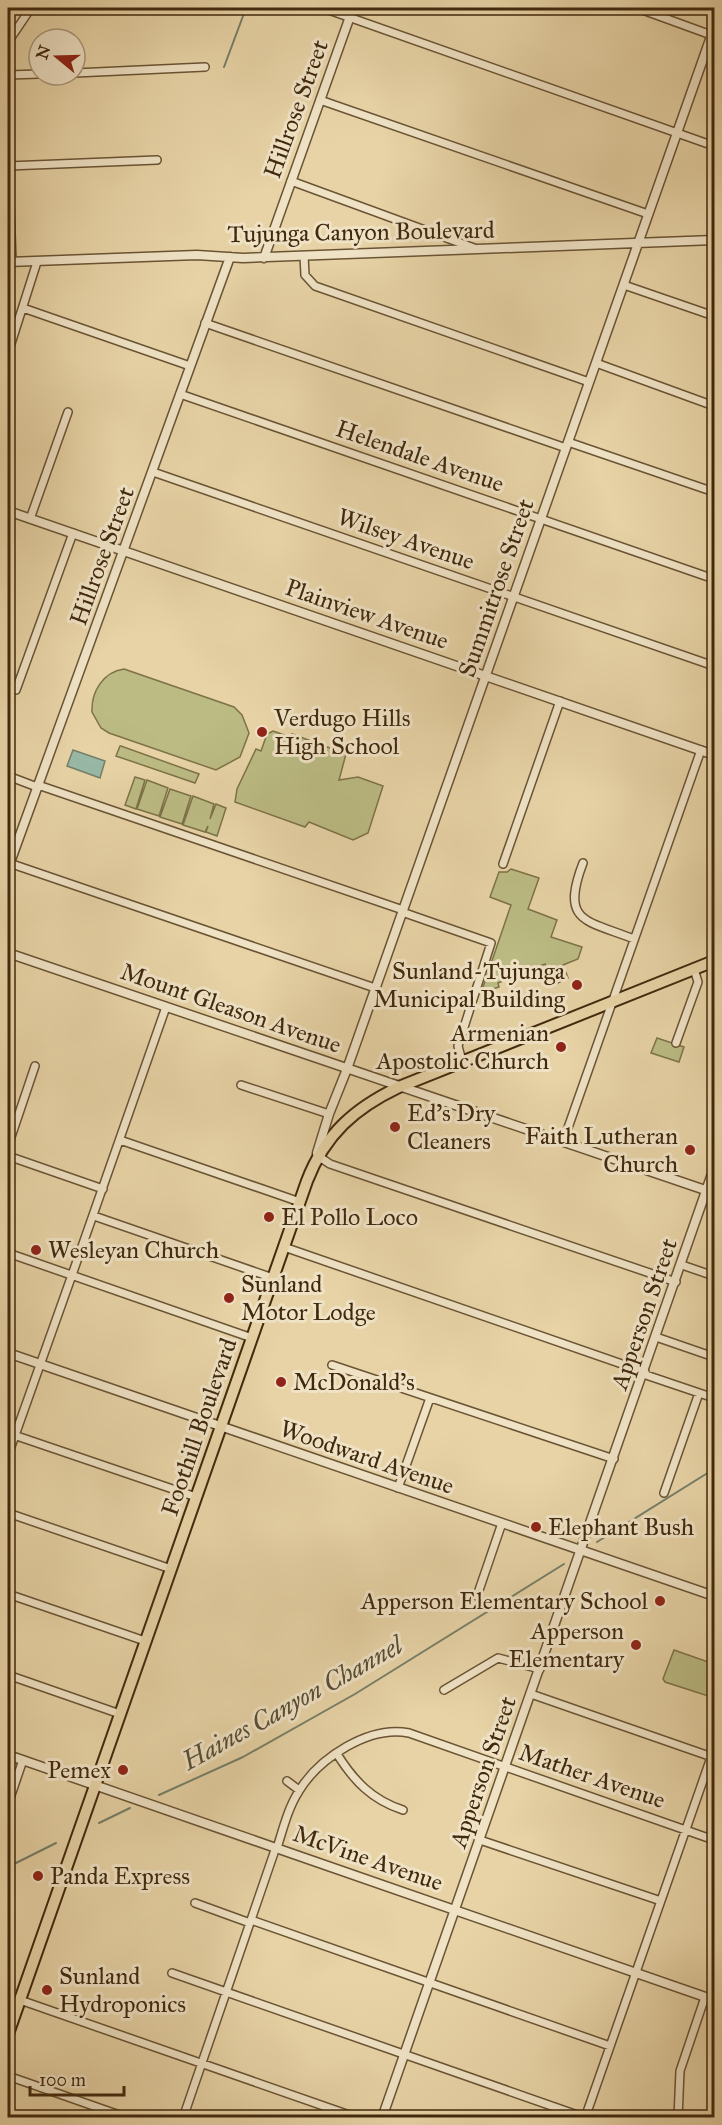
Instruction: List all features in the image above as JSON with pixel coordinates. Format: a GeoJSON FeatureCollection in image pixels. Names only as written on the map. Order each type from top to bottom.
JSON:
{"type":"FeatureCollection","features":[{"type":"Feature","properties":{"kind":"main road","name":"Foothill Boulevard"},"geometry":{"type":"LineString","coordinates":[[8,2034],[316,1158],[347,1119],[376,1098],[462,1061],[714,961]]}},
{"type":"Feature","properties":{"kind":"street"},"geometry":{"type":"LineString","coordinates":[[8,42],[31,8]]}},
{"type":"Feature","properties":{"kind":"street"},"geometry":{"type":"LineString","coordinates":[[323,8],[714,146]]}},
{"type":"Feature","properties":{"kind":"street","name":"Hillrose Street"},"geometry":{"type":"LineString","coordinates":[[264,258],[353,8]]}},
{"type":"Feature","properties":{"kind":"street"},"geometry":{"type":"LineString","coordinates":[[637,8],[714,33]]}},
{"type":"Feature","properties":{"kind":"street","name":"Summitrose Street"},"geometry":{"type":"LineString","coordinates":[[316,1158],[328,1114],[347,1069],[714,33]]}},
{"type":"Feature","properties":{"kind":"street"},"geometry":{"type":"LineString","coordinates":[[87,72],[205,67]]}},
{"type":"Feature","properties":{"kind":"street"},"geometry":{"type":"LineString","coordinates":[[8,75],[27,74]]}},
{"type":"Feature","properties":{"kind":"street"},"geometry":{"type":"LineString","coordinates":[[320,99],[648,214]]}},
{"type":"Feature","properties":{"kind":"street"},"geometry":{"type":"LineString","coordinates":[[8,146],[10,262]]}},
{"type":"Feature","properties":{"kind":"street"},"geometry":{"type":"LineString","coordinates":[[8,166],[157,160]]}},
{"type":"Feature","properties":{"kind":"street"},"geometry":{"type":"LineString","coordinates":[[291,181],[477,249]]}},
{"type":"Feature","properties":{"kind":"street","name":"Tujunga Canyon Boulevard"},"geometry":{"type":"LineString","coordinates":[[10,262],[196,255],[264,258],[714,240]]}},
{"type":"Feature","properties":{"kind":"street"},"geometry":{"type":"LineString","coordinates":[[304,256],[306,275],[315,286],[589,382]]}},
{"type":"Feature","properties":{"kind":"street","name":"Hillrose Street"},"geometry":{"type":"LineString","coordinates":[[9,860],[230,257]]}},
{"type":"Feature","properties":{"kind":"street"},"geometry":{"type":"LineString","coordinates":[[8,353],[37,262]]}},
{"type":"Feature","properties":{"kind":"street"},"geometry":{"type":"LineString","coordinates":[[624,285],[714,316]]}},
{"type":"Feature","properties":{"kind":"street"},"geometry":{"type":"LineString","coordinates":[[23,308],[190,366]]}},
{"type":"Feature","properties":{"kind":"street"},"geometry":{"type":"LineString","coordinates":[[205,322],[567,445],[714,492]]}},
{"type":"Feature","properties":{"kind":"street"},"geometry":{"type":"LineString","coordinates":[[596,363],[714,406]]}},
{"type":"Feature","properties":{"kind":"street","name":"Helendale Avenue"},"geometry":{"type":"LineString","coordinates":[[180,394],[714,579]]}},
{"type":"Feature","properties":{"kind":"street"},"geometry":{"type":"LineString","coordinates":[[30,519],[68,412]]}},
{"type":"Feature","properties":{"kind":"street","name":"Wilsey Avenue"},"geometry":{"type":"LineString","coordinates":[[153,472],[714,666]]}},
{"type":"Feature","properties":{"kind":"street","name":"Plainview Avenue"},"geometry":{"type":"LineString","coordinates":[[8,511],[714,754]]}},
{"type":"Feature","properties":{"kind":"street"},"geometry":{"type":"LineString","coordinates":[[16,690],[73,533]]}},
{"type":"Feature","properties":{"kind":"street"},"geometry":{"type":"LineString","coordinates":[[503,864],[560,701]]}},
{"type":"Feature","properties":{"kind":"street"},"geometry":{"type":"LineString","coordinates":[[563,1142],[701,750]]}},
{"type":"Feature","properties":{"kind":"street"},"geometry":{"type":"LineString","coordinates":[[8,776],[491,943],[458,1046],[462,1061]]}},
{"type":"Feature","properties":{"kind":"street"},"geometry":{"type":"LineString","coordinates":[[9,860],[375,988]]}},
{"type":"Feature","properties":{"kind":"street"},"geometry":{"type":"LineString","coordinates":[[583,862],[574,889],[573,901],[578,913],[591,922],[634,939]]}},
{"type":"Feature","properties":{"kind":"street","name":"Mount Gleason Avenue"},"geometry":{"type":"LineString","coordinates":[[8,953],[710,1192]]}},
{"type":"Feature","properties":{"kind":"street"},"geometry":{"type":"LineString","coordinates":[[676,1043],[698,981],[694,969]]}},
{"type":"Feature","properties":{"kind":"street"},"geometry":{"type":"LineString","coordinates":[[8,1455],[11,1434],[40,1365],[166,1007]]}},
{"type":"Feature","properties":{"kind":"street"},"geometry":{"type":"LineString","coordinates":[[8,1146],[35,1066]]}},
{"type":"Feature","properties":{"kind":"street"},"geometry":{"type":"LineString","coordinates":[[241,1085],[328,1114]]}},
{"type":"Feature","properties":{"kind":"street"},"geometry":{"type":"LineString","coordinates":[[120,1140],[300,1202]]}},
{"type":"Feature","properties":{"kind":"street"},"geometry":{"type":"LineString","coordinates":[[8,1156],[103,1189]]}},
{"type":"Feature","properties":{"kind":"street"},"geometry":{"type":"LineString","coordinates":[[316,1158],[676,1282]]}},
{"type":"Feature","properties":{"kind":"street","name":"Apperson Street"},"geometry":{"type":"LineString","coordinates":[[381,2118],[656,1337],[710,1192],[714,1168]]}},
{"type":"Feature","properties":{"kind":"street"},"geometry":{"type":"LineString","coordinates":[[94,1216],[273,1278]]}},
{"type":"Feature","properties":{"kind":"street"},"geometry":{"type":"LineString","coordinates":[[284,1247],[714,1398]]}},
{"type":"Feature","properties":{"kind":"street"},"geometry":{"type":"LineString","coordinates":[[8,1253],[252,1338]]}},
{"type":"Feature","properties":{"kind":"street"},"geometry":{"type":"LineString","coordinates":[[682,1265],[714,1276]]}},
{"type":"Feature","properties":{"kind":"street"},"geometry":{"type":"LineString","coordinates":[[656,1337],[714,1357]]}},
{"type":"Feature","properties":{"kind":"street","name":"Woodward Avenue"},"geometry":{"type":"LineString","coordinates":[[8,1353],[714,1596]]}},
{"type":"Feature","properties":{"kind":"street"},"geometry":{"type":"LineString","coordinates":[[332,1365],[614,1459]]}},
{"type":"Feature","properties":{"kind":"street"},"geometry":{"type":"LineString","coordinates":[[664,1493],[699,1393]]}},
{"type":"Feature","properties":{"kind":"street"},"geometry":{"type":"LineString","coordinates":[[398,1488],[430,1398]]}},
{"type":"Feature","properties":{"kind":"street"},"geometry":{"type":"LineString","coordinates":[[11,1434],[196,1497]]}},
{"type":"Feature","properties":{"kind":"street"},"geometry":{"type":"LineString","coordinates":[[8,1513],[171,1569]]}},
{"type":"Feature","properties":{"kind":"street"},"geometry":{"type":"LineString","coordinates":[[477,1596],[502,1523]]}},
{"type":"Feature","properties":{"kind":"street"},"geometry":{"type":"LineString","coordinates":[[8,1594],[145,1641]]}},
{"type":"Feature","properties":{"kind":"street"},"geometry":{"type":"LineString","coordinates":[[444,1690],[498,1658],[540,1669]]}},
{"type":"Feature","properties":{"kind":"street"},"geometry":{"type":"LineString","coordinates":[[8,1675],[120,1713]]}},
{"type":"Feature","properties":{"kind":"street"},"geometry":{"type":"LineString","coordinates":[[531,1694],[712,1757]]}},
{"type":"Feature","properties":{"kind":"street","name":"Mather Avenue"},"geometry":{"type":"LineString","coordinates":[[183,2118],[276,1847],[299,1790],[317,1769],[337,1754],[370,1736],[386,1731],[401,1731],[714,1840]]}},
{"type":"Feature","properties":{"kind":"street"},"geometry":{"type":"LineString","coordinates":[[172,1973],[585,2117],[714,1749]]}},
{"type":"Feature","properties":{"kind":"street"},"geometry":{"type":"LineString","coordinates":[[337,1754],[354,1779],[367,1791],[380,1800],[403,1810]]}},
{"type":"Feature","properties":{"kind":"street","name":"McVine Avenue"},"geometry":{"type":"LineString","coordinates":[[8,1755],[714,2000]]}},
{"type":"Feature","properties":{"kind":"street"},"geometry":{"type":"LineString","coordinates":[[8,1804],[23,1760]]}},
{"type":"Feature","properties":{"kind":"street"},"geometry":{"type":"LineString","coordinates":[[287,1781],[299,1790]]}},
{"type":"Feature","properties":{"kind":"street"},"geometry":{"type":"LineString","coordinates":[[480,1840],[661,1901]]}},
{"type":"Feature","properties":{"kind":"street"},"geometry":{"type":"LineString","coordinates":[[195,1903],[610,2046]]}},
{"type":"Feature","properties":{"kind":"street"},"geometry":{"type":"LineString","coordinates":[[678,2118],[680,2071],[705,1997]]}},
{"type":"Feature","properties":{"kind":"street"},"geometry":{"type":"LineString","coordinates":[[20,2000],[358,2118]]}},
{"type":"Feature","properties":{"kind":"street"},"geometry":{"type":"LineString","coordinates":[[8,2076],[128,2118]]}},
{"type":"Feature","properties":{"kind":"green space"},"geometry":{"type":"Polygon","coordinates":[[[124,669],[234,707],[242,715],[249,733],[240,757],[216,770],[109,733],[101,728],[92,712],[96,690],[110,674],[124,669]]]}},
{"type":"Feature","properties":{"kind":"green space"},"geometry":{"type":"Polygon","coordinates":[[[273,731],[290,737],[292,734],[346,754],[339,780],[358,777],[383,786],[368,833],[353,840],[309,822],[305,827],[235,802],[237,789],[256,749],[261,751],[267,734],[273,731]]]}},
{"type":"Feature","properties":{"kind":"green space"},"geometry":{"type":"Polygon","coordinates":[[[120,746],[199,774],[195,783],[116,756],[120,746]]]}},
{"type":"Feature","properties":{"kind":"green space"},"geometry":{"type":"Polygon","coordinates":[[[135,777],[145,780],[136,809],[125,805],[135,777]]]}},
{"type":"Feature","properties":{"kind":"green space"},"geometry":{"type":"Polygon","coordinates":[[[147,780],[168,788],[159,816],[137,809],[147,780]]]}},
{"type":"Feature","properties":{"kind":"green space"},"geometry":{"type":"Polygon","coordinates":[[[170,789],[191,796],[182,824],[160,817],[170,789]]]}},
{"type":"Feature","properties":{"kind":"green space"},"geometry":{"type":"Polygon","coordinates":[[[193,796],[214,804],[210,819],[216,804],[226,808],[217,836],[206,832],[208,826],[205,832],[183,825],[193,796]]]}},
{"type":"Feature","properties":{"kind":"green space"},"geometry":{"type":"Polygon","coordinates":[[[511,869],[539,878],[528,909],[557,920],[551,937],[582,947],[578,959],[563,965],[568,978],[554,985],[545,964],[498,983],[499,987],[481,993],[511,905],[490,897],[499,872],[507,872],[511,869]]]}},
{"type":"Feature","properties":{"kind":"green space"},"geometry":{"type":"Polygon","coordinates":[[[657,1038],[684,1047],[679,1062],[651,1053],[657,1038]]]}},
{"type":"Feature","properties":{"kind":"green space"},"geometry":{"type":"Polygon","coordinates":[[[674,1650],[714,1664],[714,1686],[708,1696],[665,1682],[663,1679],[674,1650]]]}},
{"type":"Feature","properties":{"kind":"shaded area"},"geometry":{"type":"Polygon","coordinates":[[[73,750],[105,761],[100,778],[67,766],[73,750]]]}},
{"type":"Feature","properties":{"kind":"waterway"},"geometry":{"type":"LineString","coordinates":[[224,67],[246,8]]}},
{"type":"Feature","properties":{"kind":"waterway","name":"Haines Canyon Channel"},"geometry":{"type":"LineString","coordinates":[[597,1542],[714,1469]]}},
{"type":"Feature","properties":{"kind":"waterway","name":"Haines Canyon Channel"},"geometry":{"type":"LineString","coordinates":[[159,1795],[243,1757],[355,1694],[564,1564]]}},
{"type":"Feature","properties":{"kind":"waterway","name":"Haines Canyon Channel"},"geometry":{"type":"LineString","coordinates":[[99,1823],[130,1808]]}},
{"type":"Feature","properties":{"kind":"waterway","name":"Haines Canyon Channel"},"geometry":{"type":"LineString","coordinates":[[8,1867],[56,1843]]}},
{"type":"Feature","properties":{"kind":"place","name":"Verdugo Hills High School"},"geometry":{"type":"Point","coordinates":[262,732]}},
{"type":"Feature","properties":{"kind":"place","name":"Sunland-Tujunga Municipal Building"},"geometry":{"type":"Point","coordinates":[577,985]}},
{"type":"Feature","properties":{"kind":"place","name":"Armenian Apostolic Church"},"geometry":{"type":"Point","coordinates":[561,1047]}},
{"type":"Feature","properties":{"kind":"place","name":"Ed’s Dry Cleaners"},"geometry":{"type":"Point","coordinates":[395,1127]}},
{"type":"Feature","properties":{"kind":"place","name":"Faith Lutheran Church"},"geometry":{"type":"Point","coordinates":[690,1150]}},
{"type":"Feature","properties":{"kind":"place","name":"El Pollo Loco"},"geometry":{"type":"Point","coordinates":[269,1217]}},
{"type":"Feature","properties":{"kind":"place","name":"Wesleyan Church"},"geometry":{"type":"Point","coordinates":[36,1250]}},
{"type":"Feature","properties":{"kind":"place","name":"Sunland Motor Lodge"},"geometry":{"type":"Point","coordinates":[229,1298]}},
{"type":"Feature","properties":{"kind":"place","name":"McDonald's"},"geometry":{"type":"Point","coordinates":[281,1382]}},
{"type":"Feature","properties":{"kind":"place","name":"Elephant Bush"},"geometry":{"type":"Point","coordinates":[536,1527]}},
{"type":"Feature","properties":{"kind":"place","name":"Apperson Elementary School"},"geometry":{"type":"Point","coordinates":[660,1601]}},
{"type":"Feature","properties":{"kind":"place","name":"Apperson Elementary"},"geometry":{"type":"Point","coordinates":[636,1645]}},
{"type":"Feature","properties":{"kind":"place","name":"Pemex"},"geometry":{"type":"Point","coordinates":[123,1770]}},
{"type":"Feature","properties":{"kind":"place","name":"Panda Express"},"geometry":{"type":"Point","coordinates":[38,1876]}},
{"type":"Feature","properties":{"kind":"place","name":"Sunland Hydroponics"},"geometry":{"type":"Point","coordinates":[47,1990]}}]}
